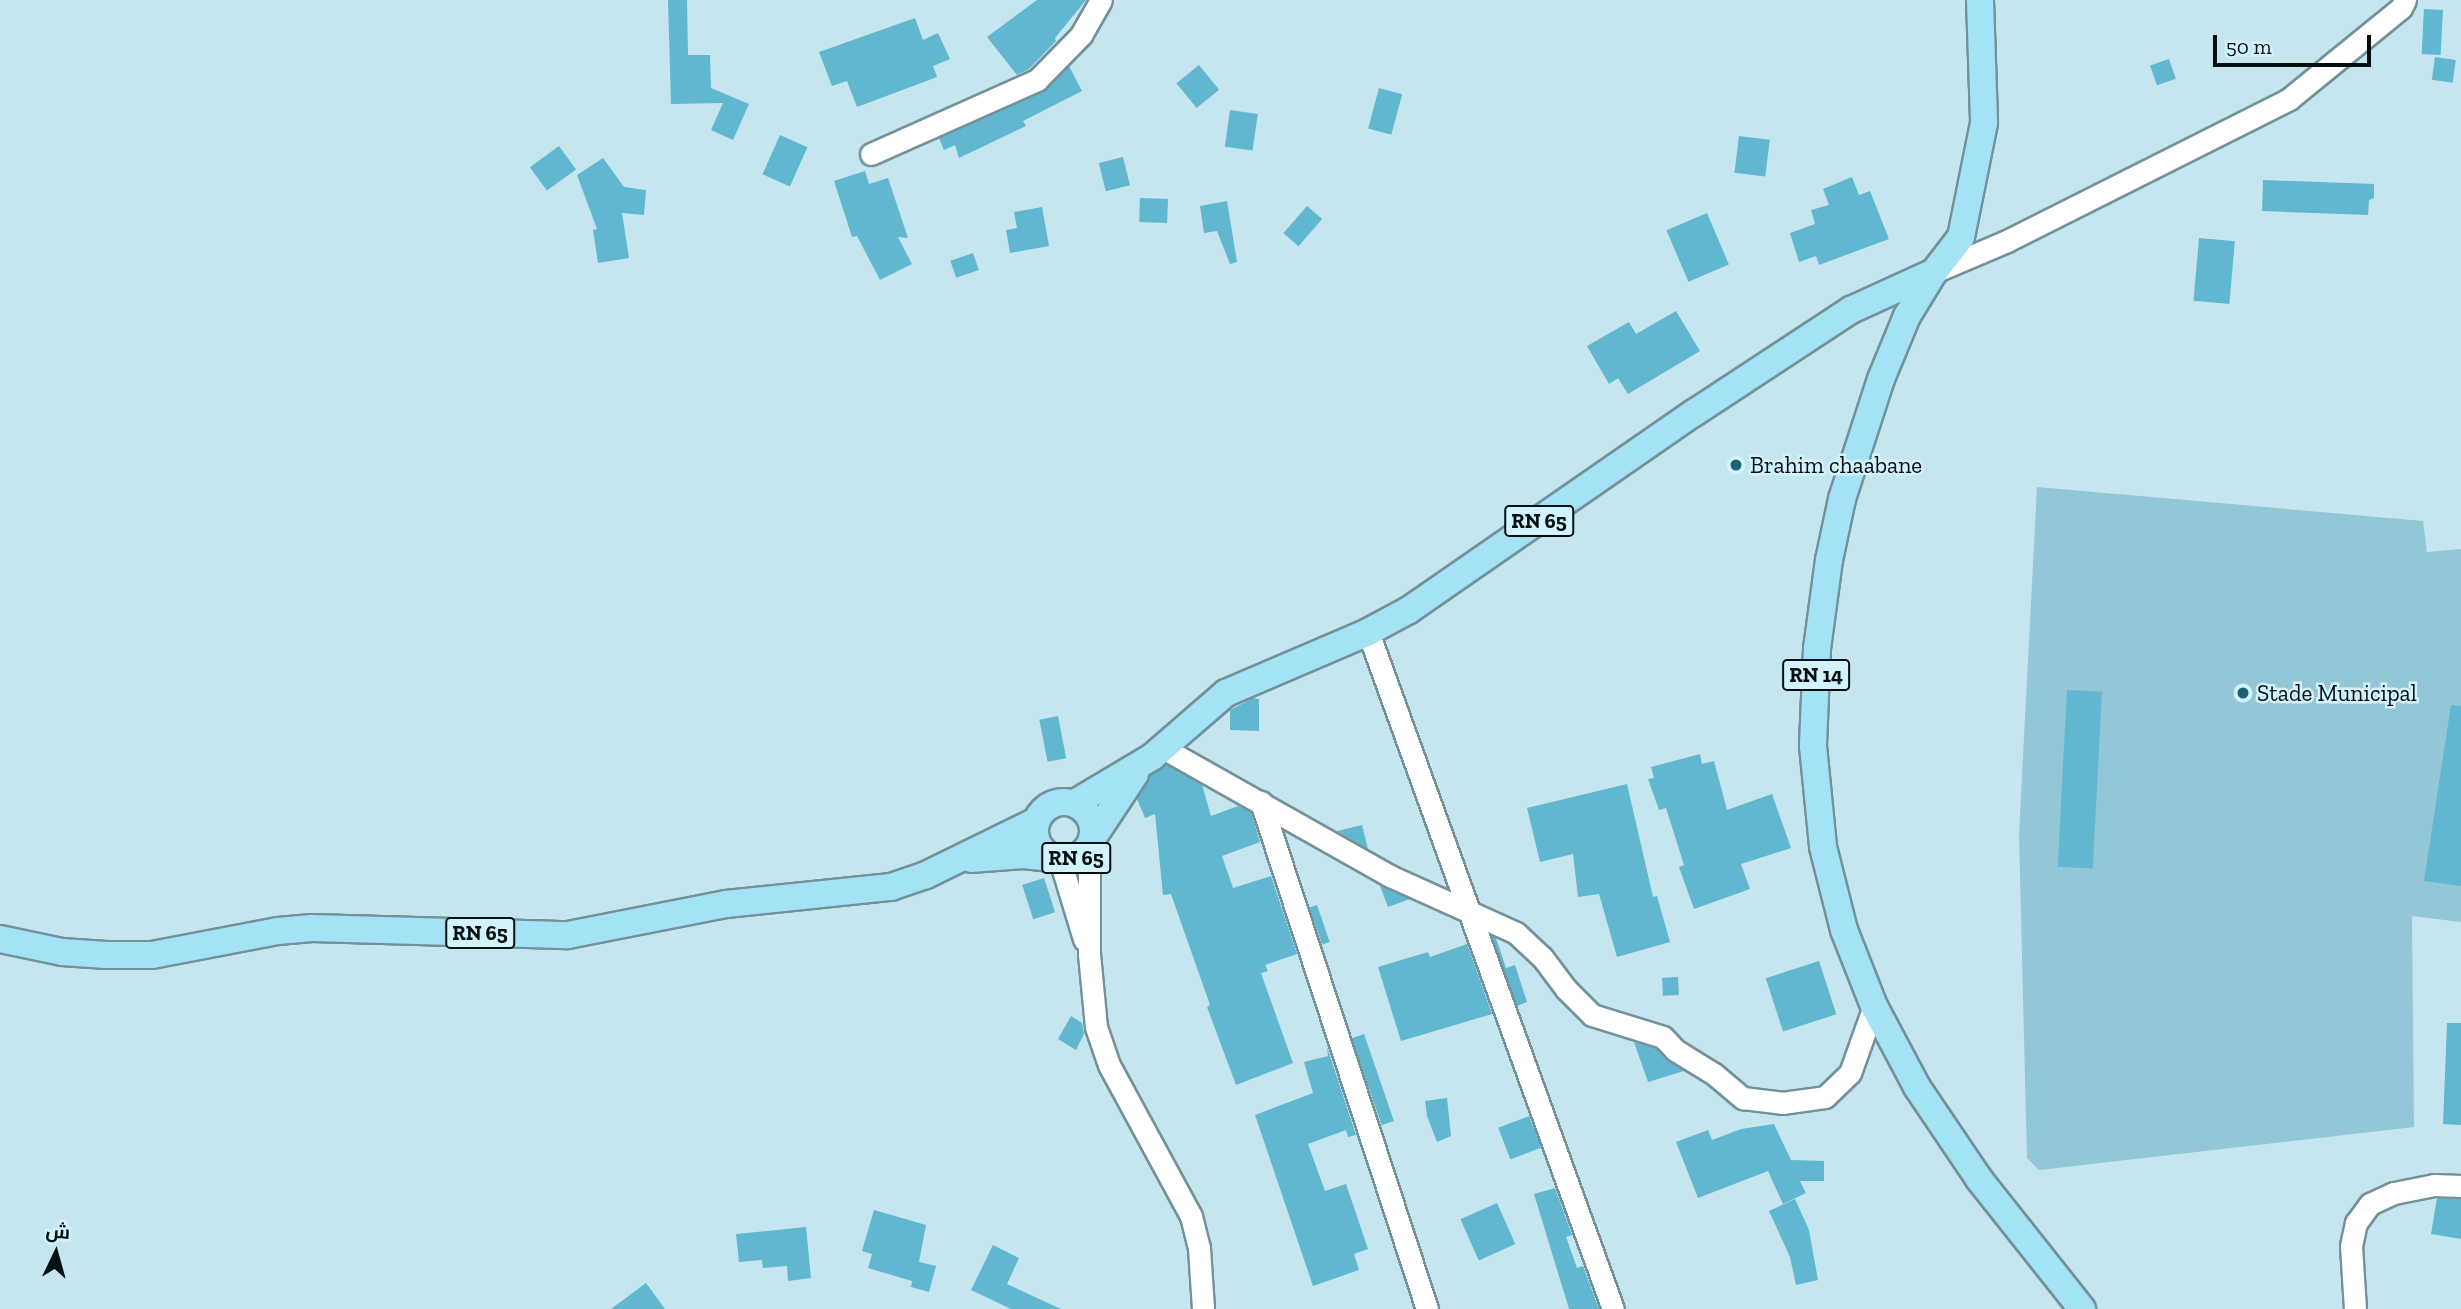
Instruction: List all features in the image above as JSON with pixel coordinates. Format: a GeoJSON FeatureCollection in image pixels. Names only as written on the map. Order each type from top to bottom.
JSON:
{"type":"FeatureCollection","features":[{"type":"Feature","properties":{"kind":"main road","name":"RN 14"},"geometry":{"type":"LineString","coordinates":[[1980,0],[1984,123],[1961,237],[1934,272],[1907,316],[1881,379],[1842,499],[1829,560],[1817,649],[1813,746],[1823,848],[1844,929],[1874,1006],[1916,1087],[1979,1179],[2082,1309]]}},
{"type":"Feature","properties":{"kind":"main road","name":"RN 65"},"geometry":{"type":"LineString","coordinates":[[0,939],[62,952],[106,956],[152,955],[278,931],[312,928],[568,935],[726,904],[871,891],[909,881],[1036,821],[1052,804],[1075,803],[1153,756],[1226,693],[1368,632],[1409,610],[1694,414],[1851,310],[1934,272]]}},
{"type":"Feature","properties":{"kind":"main road","name":"RN 65"},"geometry":{"type":"LineString","coordinates":[[955,860],[1023,855],[1056,859],[1077,858],[1091,843],[1153,756]]}},
{"type":"Feature","properties":{"kind":"main road","name":"RN 65"},"geometry":{"type":"LineString","coordinates":[[1075,803],[1090,818],[1091,843]]}},
{"type":"Feature","properties":{"kind":"main road","name":"RN 65"},"geometry":{"type":"LineString","coordinates":[[1036,821],[1037,842],[1056,859]]}},
{"type":"Feature","properties":{"kind":"street"},"geometry":{"type":"LineString","coordinates":[[871,154],[1037,80],[1081,35],[1101,0]]}},
{"type":"Feature","properties":{"kind":"street"},"geometry":{"type":"LineString","coordinates":[[1934,272],[2007,242],[2290,99],[2400,8],[2405,0]]}},
{"type":"Feature","properties":{"kind":"street"},"geometry":{"type":"LineString","coordinates":[[1368,632],[1612,1309]]}},
{"type":"Feature","properties":{"kind":"street"},"geometry":{"type":"LineString","coordinates":[[1153,756],[1261,802],[1390,876],[1516,933],[1542,957],[1566,989],[1592,1015],[1663,1037],[1675,1050],[1714,1074],[1743,1098],[1782,1103],[1825,1097],[1850,1073],[1874,1006]]}},
{"type":"Feature","properties":{"kind":"street"},"geometry":{"type":"LineString","coordinates":[[1261,802],[1427,1309]]}},
{"type":"Feature","properties":{"kind":"street"},"geometry":{"type":"LineString","coordinates":[[1091,843],[1089,954],[1092,1007],[1102,1046],[1191,1216],[1202,1270],[1203,1309]]}},
{"type":"Feature","properties":{"kind":"street"},"geometry":{"type":"LineString","coordinates":[[1056,859],[1089,954]]}},
{"type":"Feature","properties":{"kind":"street"},"geometry":{"type":"LineString","coordinates":[[2355,1309],[2351,1246],[2356,1223],[2370,1205],[2394,1193],[2420,1187],[2461,1186]]}},
{"type":"Feature","properties":{"kind":"shaded area","name":"Stade Municipal"},"geometry":{"type":"Polygon","coordinates":[[[2037,487],[2423,521],[2427,552],[2461,549],[2461,922],[2412,916],[2414,1127],[2039,1170],[2027,1158],[2019,834],[2037,487]]]}},
{"type":"Feature","properties":{"kind":"building"},"geometry":{"type":"Polygon","coordinates":[[[668,0],[687,0],[688,55],[710,55],[711,88],[749,104],[733,140],[711,130],[723,103],[671,104],[668,0]]]}},
{"type":"Feature","properties":{"kind":"building"},"geometry":{"type":"Polygon","coordinates":[[[1037,0],[1086,0],[1055,38],[1056,41],[1029,69],[1017,75],[987,37],[1037,0]]]}},
{"type":"Feature","properties":{"kind":"building"},"geometry":{"type":"Polygon","coordinates":[[[2424,9],[2443,10],[2441,55],[2422,54],[2424,9]]]}},
{"type":"Feature","properties":{"kind":"building"},"geometry":{"type":"Polygon","coordinates":[[[915,18],[923,40],[938,33],[950,59],[933,66],[937,77],[857,107],[847,81],[832,86],[819,52],[915,18]]]}},
{"type":"Feature","properties":{"kind":"building"},"geometry":{"type":"Polygon","coordinates":[[[2435,57],[2456,60],[2453,83],[2432,80],[2435,57]]]}},
{"type":"Feature","properties":{"kind":"building"},"geometry":{"type":"Polygon","coordinates":[[[2169,59],[2176,79],[2157,85],[2150,66],[2169,59]]]}},
{"type":"Feature","properties":{"kind":"building"},"geometry":{"type":"Polygon","coordinates":[[[1199,65],[1219,90],[1197,108],[1176,83],[1199,65]]]}},
{"type":"Feature","properties":{"kind":"building"},"geometry":{"type":"Polygon","coordinates":[[[1069,66],[1082,91],[1023,121],[1026,126],[959,158],[955,145],[944,150],[939,138],[1043,92],[1069,66]]]}},
{"type":"Feature","properties":{"kind":"building"},"geometry":{"type":"Polygon","coordinates":[[[1379,88],[1402,94],[1391,135],[1368,129],[1379,88]]]}},
{"type":"Feature","properties":{"kind":"building"},"geometry":{"type":"Polygon","coordinates":[[[1230,110],[1258,114],[1253,151],[1225,147],[1230,110]]]}},
{"type":"Feature","properties":{"kind":"building"},"geometry":{"type":"Polygon","coordinates":[[[780,135],[807,147],[790,186],[763,174],[780,135]]]}},
{"type":"Feature","properties":{"kind":"building"},"geometry":{"type":"Polygon","coordinates":[[[1739,136],[1770,140],[1765,177],[1734,173],[1739,136]]]}},
{"type":"Feature","properties":{"kind":"building"},"geometry":{"type":"Polygon","coordinates":[[[559,146],[576,169],[547,191],[530,167],[559,146]]]}},
{"type":"Feature","properties":{"kind":"building"},"geometry":{"type":"Polygon","coordinates":[[[1123,157],[1130,185],[1106,191],[1099,163],[1123,157]]]}},
{"type":"Feature","properties":{"kind":"building"},"geometry":{"type":"Polygon","coordinates":[[[603,158],[624,187],[646,190],[644,215],[622,213],[629,258],[598,263],[593,230],[597,229],[577,175],[603,158]]]}},
{"type":"Feature","properties":{"kind":"building"},"geometry":{"type":"Polygon","coordinates":[[[865,171],[869,184],[888,178],[908,238],[898,237],[912,264],[880,280],[857,236],[852,237],[834,181],[865,171]]]}},
{"type":"Feature","properties":{"kind":"building"},"geometry":{"type":"Polygon","coordinates":[[[1852,177],[1859,195],[1870,191],[1889,239],[1819,265],[1816,256],[1799,262],[1790,233],[1815,224],[1811,210],[1829,205],[1823,189],[1852,177]]]}},
{"type":"Feature","properties":{"kind":"building"},"geometry":{"type":"Polygon","coordinates":[[[2263,180],[2374,184],[2374,198],[2369,200],[2368,215],[2262,211],[2263,180]]]}},
{"type":"Feature","properties":{"kind":"building"},"geometry":{"type":"Polygon","coordinates":[[[1140,198],[1168,199],[1167,223],[1139,222],[1140,198]]]}},
{"type":"Feature","properties":{"kind":"building"},"geometry":{"type":"Polygon","coordinates":[[[1227,201],[1237,262],[1230,264],[1217,231],[1204,233],[1200,206],[1227,201]]]}},
{"type":"Feature","properties":{"kind":"building"},"geometry":{"type":"Polygon","coordinates":[[[1307,206],[1322,219],[1298,246],[1283,233],[1307,206]]]}},
{"type":"Feature","properties":{"kind":"building"},"geometry":{"type":"Polygon","coordinates":[[[1042,207],[1049,246],[1010,253],[1006,230],[1017,228],[1014,212],[1042,207]]]}},
{"type":"Feature","properties":{"kind":"building"},"geometry":{"type":"Polygon","coordinates":[[[1707,213],[1729,265],[1688,282],[1666,230],[1707,213]]]}},
{"type":"Feature","properties":{"kind":"building"},"geometry":{"type":"Polygon","coordinates":[[[2199,238],[2235,241],[2229,304],[2194,301],[2199,238]]]}},
{"type":"Feature","properties":{"kind":"building"},"geometry":{"type":"Polygon","coordinates":[[[973,253],[979,270],[956,278],[950,261],[973,253]]]}},
{"type":"Feature","properties":{"kind":"building"},"geometry":{"type":"Polygon","coordinates":[[[1676,311],[1700,351],[1628,394],[1618,378],[1609,384],[1587,346],[1629,322],[1636,334],[1676,311]]]}},
{"type":"Feature","properties":{"kind":"building"},"geometry":{"type":"Polygon","coordinates":[[[2067,690],[2102,692],[2093,869],[2058,867],[2067,690]]]}},
{"type":"Feature","properties":{"kind":"building"},"geometry":{"type":"Polygon","coordinates":[[[1253,698],[1259,699],[1259,731],[1230,730],[1230,710],[1253,698]]]}},
{"type":"Feature","properties":{"kind":"building"},"geometry":{"type":"Polygon","coordinates":[[[2451,705],[2461,706],[2461,886],[2424,881],[2451,705]]]}},
{"type":"Feature","properties":{"kind":"building"},"geometry":{"type":"Polygon","coordinates":[[[1058,716],[1066,758],[1048,762],[1039,720],[1058,716]]]}},
{"type":"Feature","properties":{"kind":"building"},"geometry":{"type":"Polygon","coordinates":[[[1700,754],[1702,764],[1714,761],[1727,810],[1772,794],[1791,848],[1741,864],[1750,889],[1694,909],[1679,867],[1684,865],[1666,808],[1659,810],[1648,779],[1654,778],[1651,767],[1700,754]]]}},
{"type":"Feature","properties":{"kind":"building"},"geometry":{"type":"Polygon","coordinates":[[[1167,765],[1202,785],[1211,816],[1238,806],[1251,812],[1260,842],[1222,856],[1233,888],[1271,876],[1297,954],[1265,965],[1268,971],[1261,973],[1293,1063],[1236,1085],[1207,1007],[1210,1005],[1171,894],[1163,895],[1155,814],[1145,818],[1137,799],[1150,776],[1167,765]]]}},
{"type":"Feature","properties":{"kind":"building"},"geometry":{"type":"Polygon","coordinates":[[[1627,784],[1653,897],[1657,896],[1670,942],[1617,957],[1599,894],[1578,897],[1573,854],[1540,862],[1527,808],[1627,784]]]}},
{"type":"Feature","properties":{"kind":"building"},"geometry":{"type":"Polygon","coordinates":[[[1362,825],[1368,849],[1337,831],[1362,825]]]}},
{"type":"Feature","properties":{"kind":"building"},"geometry":{"type":"Polygon","coordinates":[[[1044,878],[1055,912],[1033,919],[1022,885],[1044,878]]]}},
{"type":"Feature","properties":{"kind":"building"},"geometry":{"type":"Polygon","coordinates":[[[1380,886],[1384,888],[1410,899],[1388,907],[1380,886]]]}},
{"type":"Feature","properties":{"kind":"building"},"geometry":{"type":"Polygon","coordinates":[[[1317,905],[1330,942],[1322,944],[1309,908],[1317,905]]]}},
{"type":"Feature","properties":{"kind":"building"},"geometry":{"type":"Polygon","coordinates":[[[1492,937],[1496,938],[1506,968],[1515,965],[1527,1002],[1517,1006],[1492,937]]]}},
{"type":"Feature","properties":{"kind":"building"},"geometry":{"type":"Polygon","coordinates":[[[1467,944],[1492,1014],[1401,1041],[1378,967],[1428,952],[1430,957],[1467,944]]]}},
{"type":"Feature","properties":{"kind":"building"},"geometry":{"type":"Polygon","coordinates":[[[1819,961],[1836,1014],[1783,1032],[1766,978],[1819,961]]]}},
{"type":"Feature","properties":{"kind":"building"},"geometry":{"type":"Polygon","coordinates":[[[1678,977],[1679,995],[1663,996],[1662,978],[1678,977]]]}},
{"type":"Feature","properties":{"kind":"building"},"geometry":{"type":"Polygon","coordinates":[[[1071,1016],[1082,1023],[1084,1034],[1076,1050],[1058,1039],[1071,1016]]]}},
{"type":"Feature","properties":{"kind":"building"},"geometry":{"type":"Polygon","coordinates":[[[2447,1023],[2461,1023],[2461,1125],[2443,1124],[2447,1023]]]}},
{"type":"Feature","properties":{"kind":"building"},"geometry":{"type":"Polygon","coordinates":[[[1364,1034],[1394,1121],[1382,1125],[1352,1038],[1364,1034]]]}},
{"type":"Feature","properties":{"kind":"building"},"geometry":{"type":"Polygon","coordinates":[[[1634,1042],[1656,1048],[1684,1071],[1648,1082],[1634,1042]]]}},
{"type":"Feature","properties":{"kind":"building"},"geometry":{"type":"Polygon","coordinates":[[[1327,1047],[1356,1135],[1348,1137],[1346,1130],[1308,1144],[1325,1191],[1346,1184],[1368,1249],[1354,1254],[1359,1270],[1313,1286],[1255,1115],[1313,1093],[1304,1062],[1328,1056],[1327,1047]]]}},
{"type":"Feature","properties":{"kind":"building"},"geometry":{"type":"Polygon","coordinates":[[[1447,1098],[1451,1136],[1437,1142],[1427,1116],[1425,1101],[1447,1098]]]}},
{"type":"Feature","properties":{"kind":"building"},"geometry":{"type":"Polygon","coordinates":[[[1529,1116],[1541,1148],[1510,1160],[1498,1128],[1529,1116]]]}},
{"type":"Feature","properties":{"kind":"building"},"geometry":{"type":"Polygon","coordinates":[[[1774,1124],[1791,1160],[1824,1161],[1824,1181],[1800,1181],[1806,1193],[1783,1204],[1768,1171],[1698,1198],[1676,1142],[1708,1130],[1712,1140],[1741,1129],[1774,1124]]]}},
{"type":"Feature","properties":{"kind":"building"},"geometry":{"type":"Polygon","coordinates":[[[1555,1188],[1572,1235],[1566,1237],[1577,1268],[1583,1266],[1599,1309],[1569,1309],[1534,1194],[1555,1188]]]}},
{"type":"Feature","properties":{"kind":"building"},"geometry":{"type":"Polygon","coordinates":[[[2437,1198],[2461,1199],[2461,1239],[2431,1234],[2437,1198]]]}},
{"type":"Feature","properties":{"kind":"building"},"geometry":{"type":"Polygon","coordinates":[[[1795,1199],[1809,1230],[1818,1280],[1796,1285],[1790,1257],[1769,1211],[1795,1199]]]}},
{"type":"Feature","properties":{"kind":"building"},"geometry":{"type":"Polygon","coordinates":[[[1497,1203],[1515,1244],[1479,1260],[1460,1219],[1497,1203]]]}},
{"type":"Feature","properties":{"kind":"building"},"geometry":{"type":"Polygon","coordinates":[[[874,1210],[926,1225],[919,1262],[936,1266],[929,1292],[911,1287],[912,1281],[868,1268],[872,1254],[862,1251],[874,1210]]]}},
{"type":"Feature","properties":{"kind":"building"},"geometry":{"type":"Polygon","coordinates":[[[806,1227],[811,1278],[788,1281],[787,1266],[763,1268],[762,1260],[739,1262],[736,1234],[806,1227]]]}},
{"type":"Feature","properties":{"kind":"building"},"geometry":{"type":"Polygon","coordinates":[[[993,1245],[1019,1258],[1007,1284],[1061,1309],[1011,1309],[971,1290],[993,1245]]]}},
{"type":"Feature","properties":{"kind":"building"},"geometry":{"type":"Polygon","coordinates":[[[646,1283],[665,1309],[611,1309],[646,1283]]]}},
{"type":"Feature","properties":{"kind":"place","name":"Brahim chaabane"},"geometry":{"type":"Point","coordinates":[1736,465]}},
{"type":"Feature","properties":{"kind":"place","name":"Stade Municipal"},"geometry":{"type":"Point","coordinates":[2243,693]}}]}
